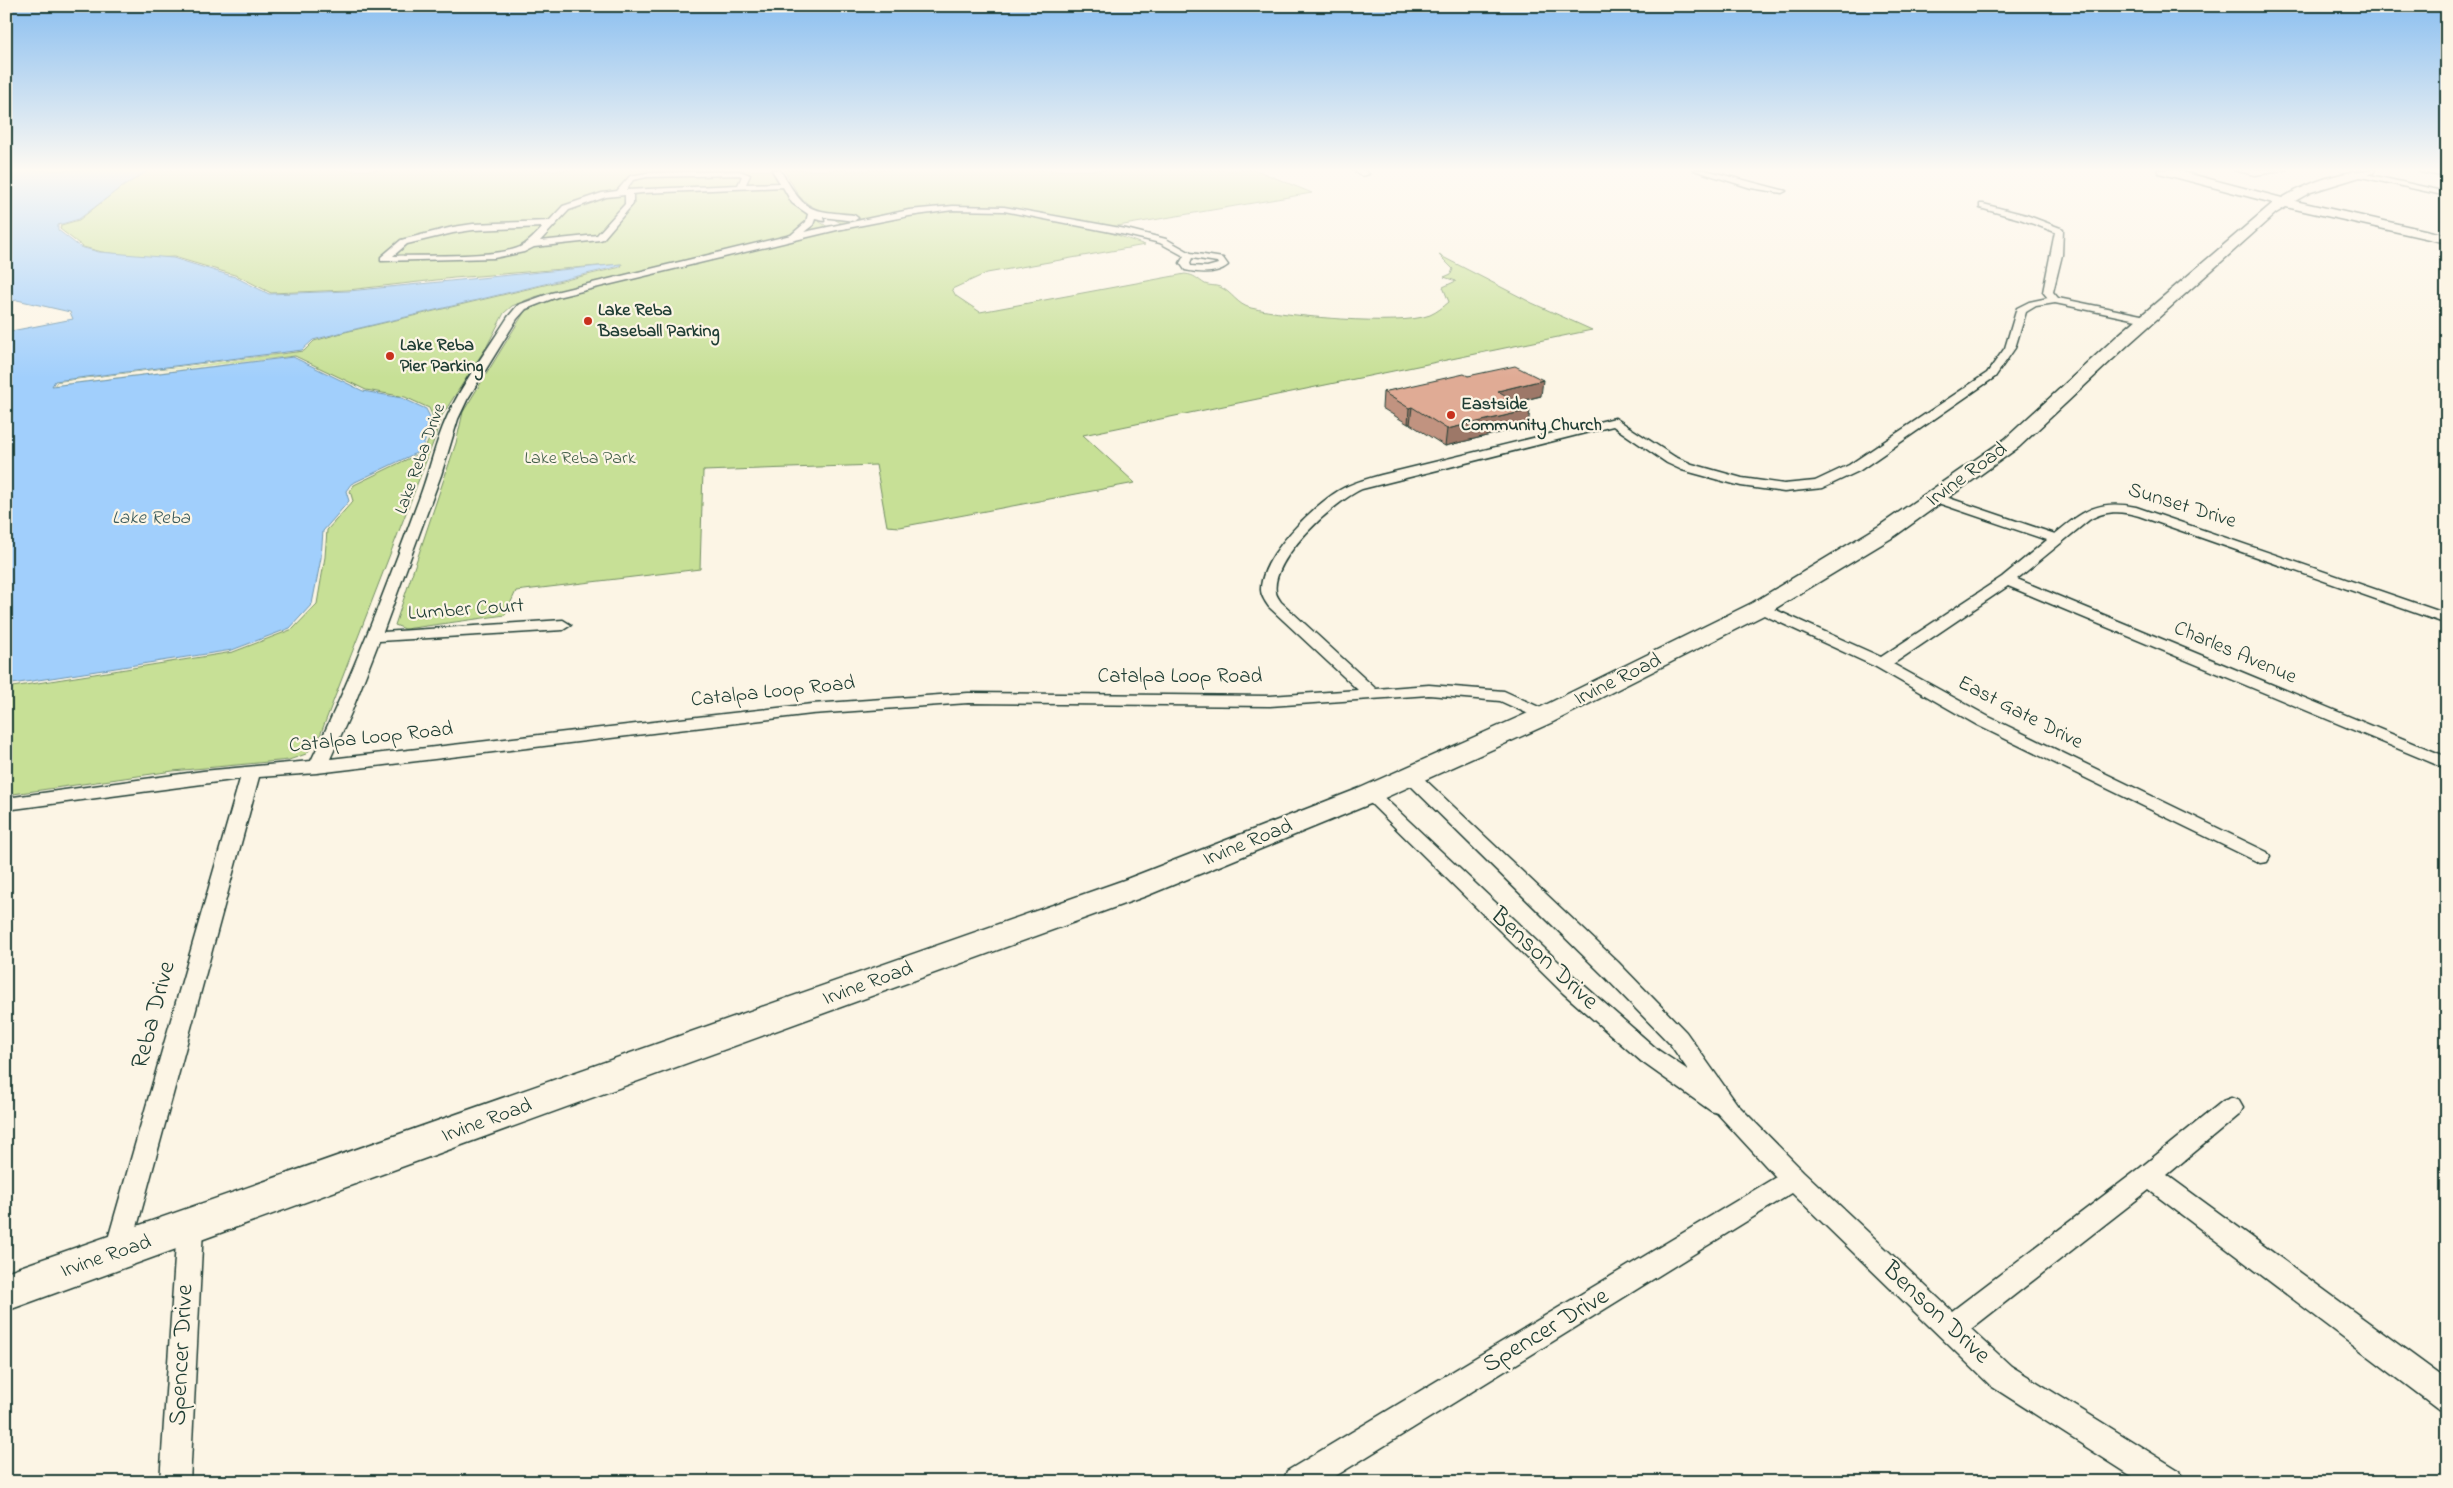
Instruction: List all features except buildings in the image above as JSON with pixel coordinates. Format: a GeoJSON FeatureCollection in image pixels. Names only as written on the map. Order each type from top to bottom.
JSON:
{"type":"FeatureCollection","features":[{"type":"Feature","properties":{"kind":"main road","name":"Irvine Road"},"geometry":{"type":"LineString","coordinates":[[6,1292],[190,1228],[1100,900],[1370,794],[1544,716],[1760,608],[1831,566],[1937,498],[2012,443],[2146,319],[2239,239]]}},
{"type":"Feature","properties":{"kind":"street"},"geometry":{"type":"LineString","coordinates":[[414,239],[404,242],[384,259],[494,255],[521,250],[536,239]]}},
{"type":"Feature","properties":{"kind":"street"},"geometry":{"type":"LineString","coordinates":[[532,244],[587,239]]}},
{"type":"Feature","properties":{"kind":"street","name":"Lake Reba Drive"},"geometry":{"type":"LineString","coordinates":[[317,766],[343,713],[435,475],[456,409],[517,312],[531,303],[554,296],[784,239]]}},
{"type":"Feature","properties":{"kind":"street","name":"Lake Reba Drive"},"geometry":{"type":"LineString","coordinates":[[1157,239],[1189,254]]}},
{"type":"Feature","properties":{"kind":"street"},"geometry":{"type":"LineString","coordinates":[[2055,300],[2048,292],[2058,255],[2059,239]]}},
{"type":"Feature","properties":{"kind":"street"},"geometry":{"type":"LineString","coordinates":[[1372,694],[1274,604],[1268,591],[1271,574],[1280,556],[1299,533],[1341,495],[1358,486],[1615,422],[1671,460],[1687,467],[1742,482],[1784,488],[1818,485],[1854,468],[1991,375],[2010,348],[2021,310],[2034,304],[2055,300],[2146,319]]}},
{"type":"Feature","properties":{"kind":"street"},"geometry":{"type":"LineString","coordinates":[[1937,498],[2056,539]]}},
{"type":"Feature","properties":{"kind":"street","name":"Sunset Drive"},"geometry":{"type":"LineString","coordinates":[[1882,664],[2007,580],[2096,509],[2113,507],[2136,511],[2447,619]]}},
{"type":"Feature","properties":{"kind":"street","name":"Charles Avenue"},"geometry":{"type":"LineString","coordinates":[[2007,580],[2447,764]]}},
{"type":"Feature","properties":{"kind":"street","name":"East Gate Drive"},"geometry":{"type":"LineString","coordinates":[[1760,608],[1882,664],[1983,721],[2260,857]]}},
{"type":"Feature","properties":{"kind":"street","name":"Lumber Court"},"geometry":{"type":"LineString","coordinates":[[372,638],[563,625]]}},
{"type":"Feature","properties":{"kind":"street","name":"Catalpa Loop Road"},"geometry":{"type":"LineString","coordinates":[[6,804],[75,793],[248,782],[317,766],[803,710],[968,698],[1270,701],[1429,690],[1476,692],[1504,696],[1544,716]]}},
{"type":"Feature","properties":{"kind":"street","name":"Benson Drive"},"geometry":{"type":"LineString","coordinates":[[1411,776],[1610,968],[1678,1038],[1729,1111],[1794,1179],[2001,1376],[2169,1482]]}},
{"type":"Feature","properties":{"kind":"street","name":"Reba Drive"},"geometry":{"type":"LineString","coordinates":[[117,1253],[248,782]]}},
{"type":"Feature","properties":{"kind":"street","name":"Benson Drive"},"geometry":{"type":"LineString","coordinates":[[1370,794],[1571,987],[1650,1056],[1729,1111]]}},
{"type":"Feature","properties":{"kind":"street"},"geometry":{"type":"LineString","coordinates":[[1951,1328],[2149,1176],[2231,1108]]}},
{"type":"Feature","properties":{"kind":"street"},"geometry":{"type":"LineString","coordinates":[[2149,1176],[2447,1398]]}},
{"type":"Feature","properties":{"kind":"street","name":"Spencer Drive"},"geometry":{"type":"LineString","coordinates":[[1298,1482],[1794,1179]]}},
{"type":"Feature","properties":{"kind":"street","name":"Spencer Drive"},"geometry":{"type":"LineString","coordinates":[[175,1482],[190,1228]]}},
{"type":"Feature","properties":{"kind":"green space"},"geometry":{"type":"Polygon","coordinates":[[[73,239],[776,239],[534,297],[512,306],[504,313],[487,346],[441,417],[433,443],[319,738],[306,754],[289,760],[173,771],[6,795],[6,688],[233,652],[293,629],[317,604],[325,557],[327,530],[353,501],[350,491],[354,485],[418,454],[426,446],[432,433],[428,431],[433,417],[429,408],[405,397],[366,390],[295,356],[55,385],[57,382],[304,351],[314,341],[345,332],[621,267],[622,264],[454,278],[348,290],[271,293],[238,276],[174,257],[153,258],[102,252],[83,247],[73,239]]]}},
{"type":"Feature","properties":{"kind":"green space","name":"Lake Reba Park"},"geometry":{"type":"Polygon","coordinates":[[[792,239],[1129,239],[1145,245],[987,273],[952,289],[956,296],[980,312],[1185,274],[1194,276],[1207,285],[1220,287],[1242,304],[1251,308],[1314,317],[1394,320],[1430,315],[1449,302],[1443,287],[1456,281],[1444,277],[1451,274],[1453,269],[1439,255],[1532,303],[1592,330],[1083,435],[1135,483],[900,527],[887,526],[876,465],[703,471],[700,569],[516,591],[505,615],[405,629],[395,625],[456,443],[463,412],[525,311],[551,299],[792,239]]]}},
{"type":"Feature","properties":{"kind":"water","name":"Lake Reba"},"geometry":{"type":"Polygon","coordinates":[[[6,239],[70,239],[80,247],[99,252],[173,258],[235,277],[269,294],[349,291],[621,264],[620,266],[313,340],[302,350],[55,381],[52,386],[293,357],[363,391],[402,398],[426,409],[430,417],[425,432],[428,433],[423,446],[416,453],[351,484],[346,491],[349,501],[323,531],[321,558],[312,604],[290,628],[232,650],[6,685],[6,332],[73,319],[70,312],[17,300],[6,303],[6,239]]]}},
{"type":"Feature","properties":{"kind":"pier"},"geometry":{"type":"Polygon","coordinates":[[[304,351],[157,371],[295,356],[55,385],[57,382],[304,351]]]}},
{"type":"Feature","properties":{"kind":"place","name":"Lake Reba Baseball Parking"},"geometry":{"type":"Point","coordinates":[588,321]}},
{"type":"Feature","properties":{"kind":"place","name":"Lake Reba Pier Parking"},"geometry":{"type":"Point","coordinates":[390,356]}},
{"type":"Feature","properties":{"kind":"place","name":"Eastside Community Church"},"geometry":{"type":"Point","coordinates":[1451,415]}}]}
